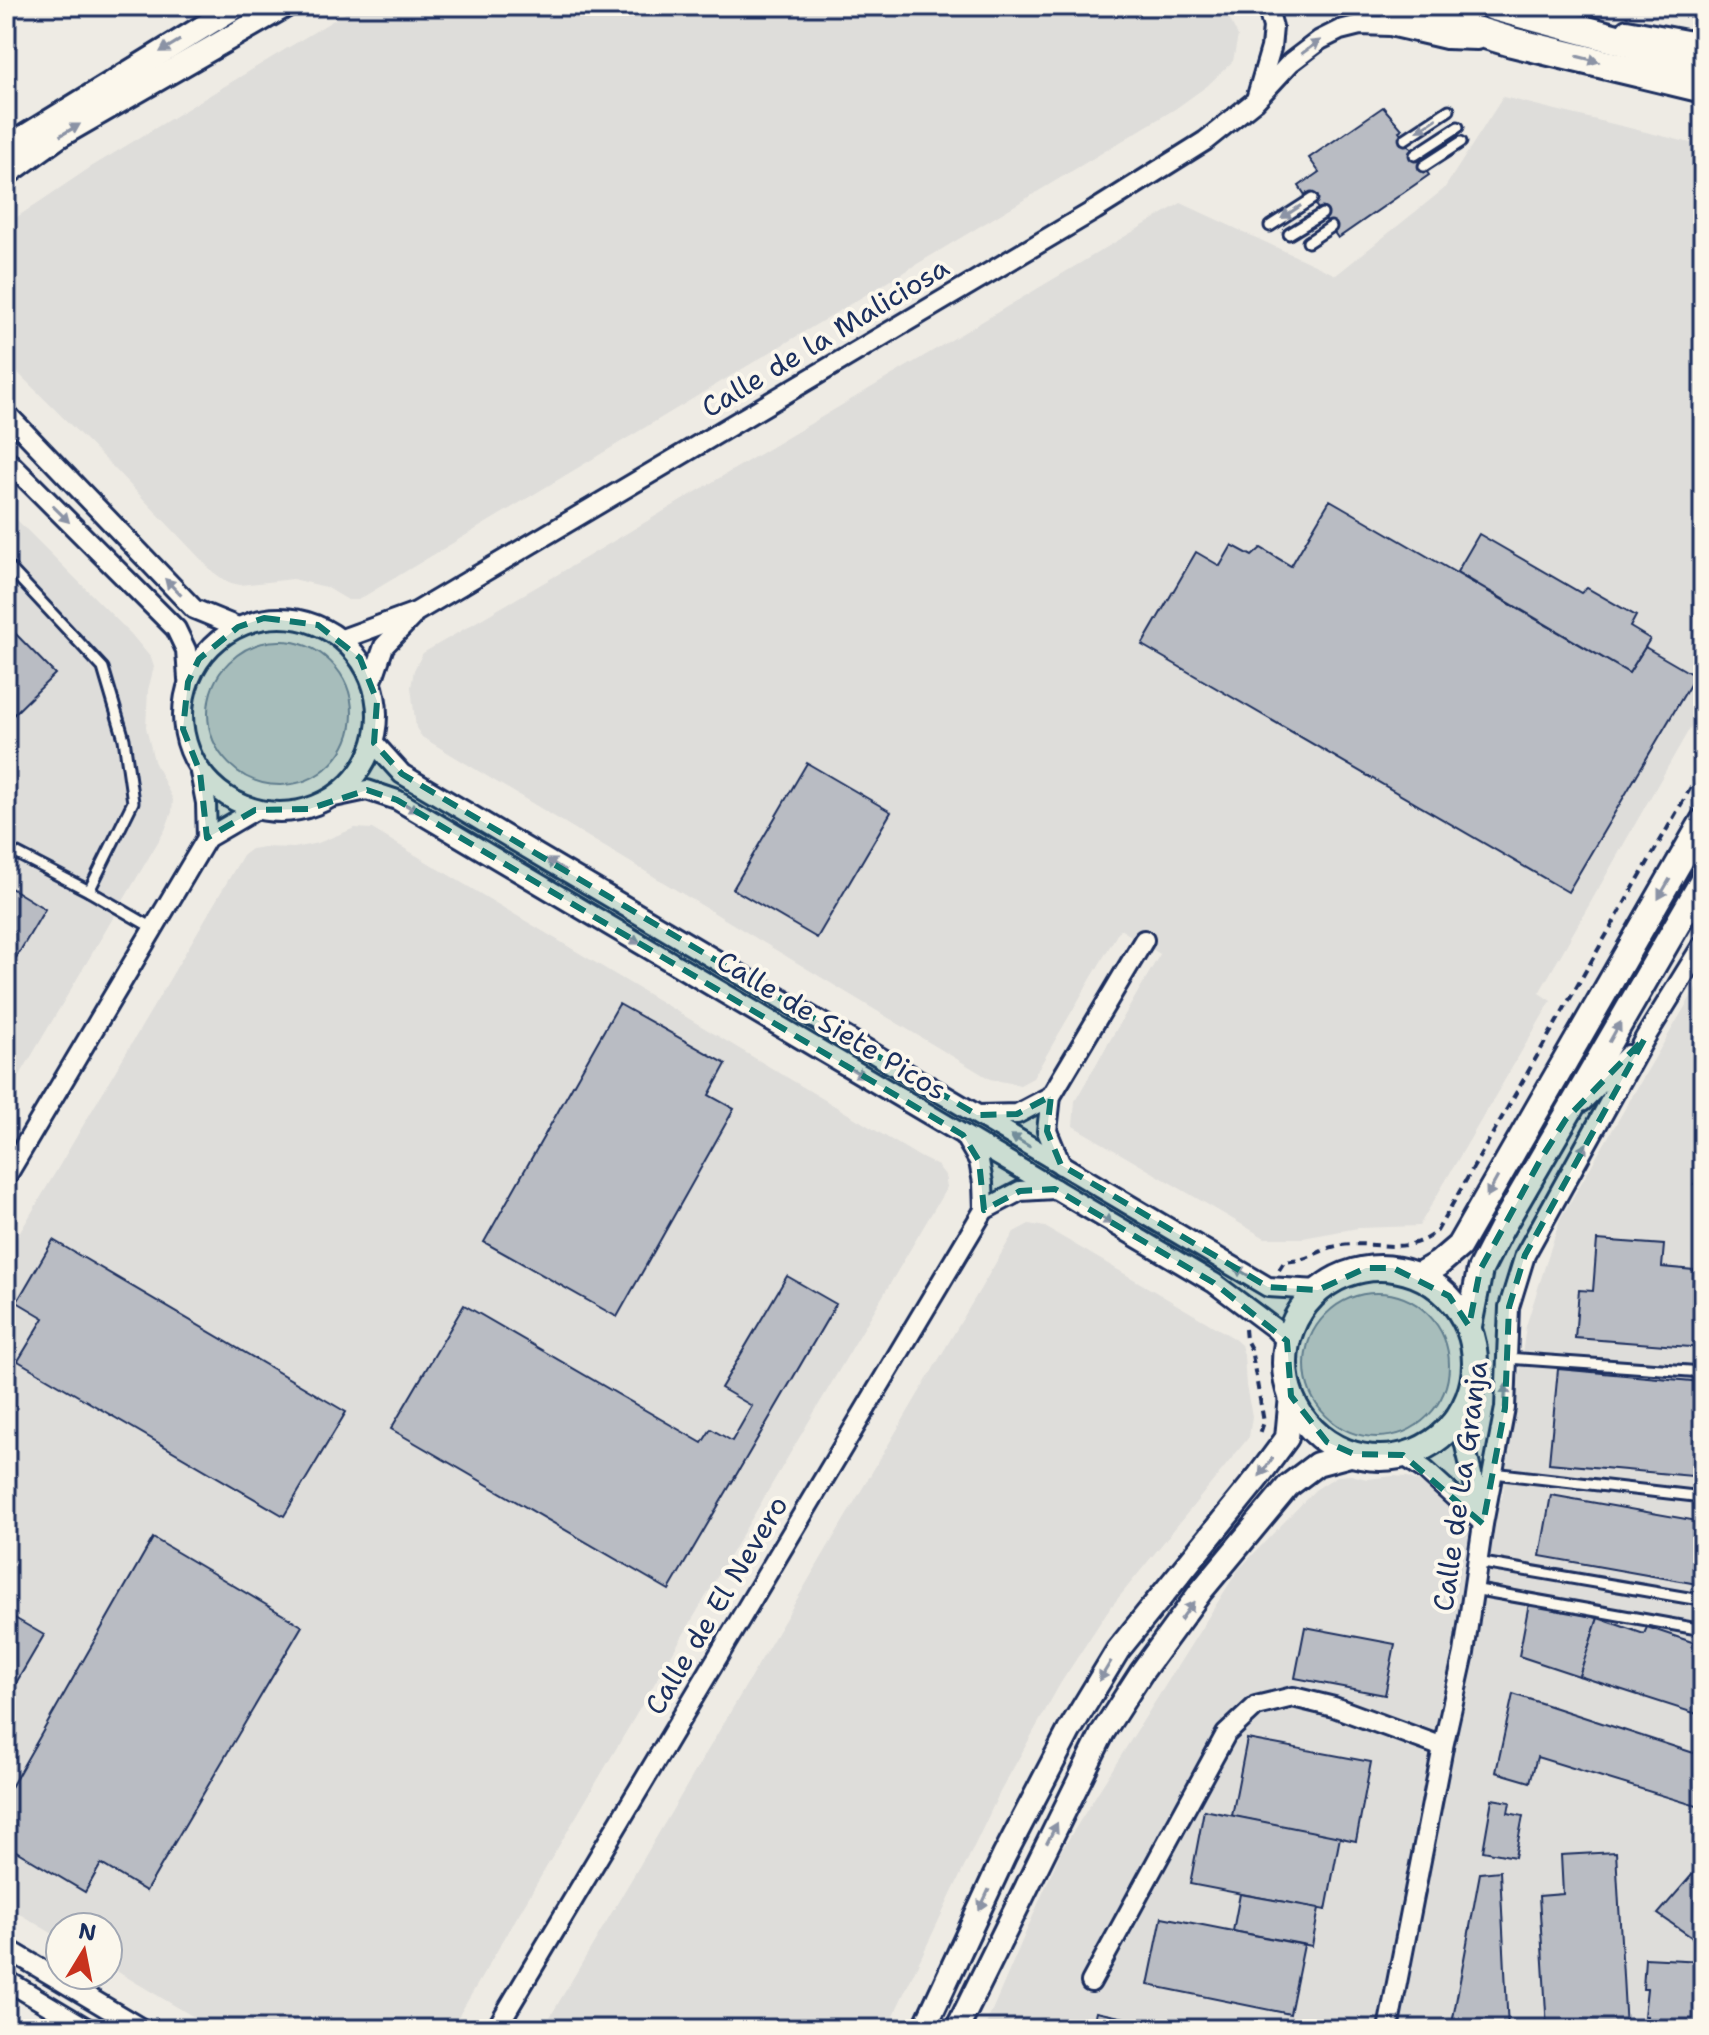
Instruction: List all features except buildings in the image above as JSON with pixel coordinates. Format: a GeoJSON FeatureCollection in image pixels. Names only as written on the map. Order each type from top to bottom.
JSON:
{"type":"FeatureCollection","features":[{"type":"Feature","properties":{"kind":"highway"},"geometry":{"type":"LineString","coordinates":[[1391,6],[1512,42],[1703,88]]}},
{"type":"Feature","properties":{"kind":"highway"},"geometry":{"type":"LineString","coordinates":[[1494,6],[1703,62]]}},
{"type":"Feature","properties":{"kind":"main road"},"geometry":{"type":"LineString","coordinates":[[1419,1275],[1459,1246],[1703,821]]}},
{"type":"Feature","properties":{"kind":"main road"},"geometry":{"type":"LineString","coordinates":[[1469,1326],[1480,1270],[1703,880]]}},
{"type":"Feature","properties":{"kind":"main road"},"geometry":{"type":"LineString","coordinates":[[1366,1268],[1393,1268],[1419,1275],[1449,1296],[1469,1326],[1476,1358],[1472,1391],[1457,1420],[1433,1443],[1403,1455],[1378,1458],[1354,1454],[1327,1442],[1305,1421],[1291,1396],[1285,1368],[1287,1341],[1299,1313],[1318,1290],[1341,1276],[1366,1268]]}},
{"type":"Feature","properties":{"kind":"street"},"geometry":{"type":"LineString","coordinates":[[6,148],[237,6]]}},
{"type":"Feature","properties":{"kind":"street"},"geometry":{"type":"LineString","coordinates":[[6,174],[59,136],[285,6]]}},
{"type":"Feature","properties":{"kind":"street"},"geometry":{"type":"LineString","coordinates":[[1255,101],[1271,48],[1273,27],[1267,6]]}},
{"type":"Feature","properties":{"kind":"street"},"geometry":{"type":"LineString","coordinates":[[1503,6],[1703,43]]}},
{"type":"Feature","properties":{"kind":"street","name":"Calle de la Maliciosa"},"geometry":{"type":"LineString","coordinates":[[342,639],[416,612],[1095,210],[1205,141],[1255,101],[1291,62],[1320,40],[1360,25],[1390,26],[1446,39],[1512,42]]}},
{"type":"Feature","properties":{"kind":"street"},"geometry":{"type":"LineString","coordinates":[[6,413],[194,609],[238,627]]}},
{"type":"Feature","properties":{"kind":"street"},"geometry":{"type":"LineString","coordinates":[[6,459],[176,629],[186,650],[188,682]]}},
{"type":"Feature","properties":{"kind":"street","name":"Calle de la Maliciosa"},"geometry":{"type":"LineString","coordinates":[[372,681],[384,646],[416,612]]}},
{"type":"Feature","properties":{"kind":"street"},"geometry":{"type":"LineString","coordinates":[[264,618],[292,618],[318,625],[342,639],[360,658],[372,681],[377,701],[378,723],[374,743],[365,764],[351,783],[334,797],[309,809],[282,813],[255,810],[224,795],[200,772],[189,752],[183,729],[182,705],[199,659],[217,640],[238,627],[264,618]]}},
{"type":"Feature","properties":{"kind":"street","name":"Calle de Siete Picos"},"geometry":{"type":"LineString","coordinates":[[374,743],[402,774],[1268,1287],[1318,1290]]}},
{"type":"Feature","properties":{"kind":"street"},"geometry":{"type":"LineString","coordinates":[[200,772],[206,803],[207,838]]}},
{"type":"Feature","properties":{"kind":"street","name":"Calle de Siete Picos"},"geometry":{"type":"LineString","coordinates":[[334,797],[367,790],[397,800],[1214,1283],[1287,1341]]}},
{"type":"Feature","properties":{"kind":"street"},"geometry":{"type":"LineString","coordinates":[[6,1177],[207,838],[255,810]]}},
{"type":"Feature","properties":{"kind":"street"},"geometry":{"type":"LineString","coordinates":[[1061,1165],[1047,1131],[1051,1096],[1144,940]]}},
{"type":"Feature","properties":{"kind":"street","name":"Calle de La Granja"},"geometry":{"type":"LineString","coordinates":[[1388,2029],[1464,1653],[1483,1524],[1505,1408],[1509,1307],[1525,1255],[1645,1038],[1703,944]]}},
{"type":"Feature","properties":{"kind":"street"},"geometry":{"type":"LineString","coordinates":[[1566,1119],[1645,1038]]}},
{"type":"Feature","properties":{"kind":"street"},"geometry":{"type":"LineString","coordinates":[[977,1115],[1017,1114],[1051,1096]]}},
{"type":"Feature","properties":{"kind":"street"},"geometry":{"type":"LineString","coordinates":[[963,1135],[979,1161],[984,1210],[1020,1191],[1055,1189]]}},
{"type":"Feature","properties":{"kind":"street","name":"Calle de El Nevero"},"geometry":{"type":"LineString","coordinates":[[496,2029],[984,1210]]}},
{"type":"Feature","properties":{"kind":"street"},"geometry":{"type":"LineString","coordinates":[[1472,1391],[1464,1441],[1483,1524]]}},
{"type":"Feature","properties":{"kind":"street"},"geometry":{"type":"LineString","coordinates":[[924,2029],[1004,1856],[1069,1731],[1118,1650],[1287,1438],[1291,1396]]}},
{"type":"Feature","properties":{"kind":"street"},"geometry":{"type":"LineString","coordinates":[[957,2029],[1103,1732],[1141,1673],[1201,1591],[1288,1486],[1317,1464],[1354,1454]]}},
{"type":"Feature","properties":{"kind":"street"},"geometry":{"type":"LineString","coordinates":[[1403,1455],[1425,1470],[1483,1524]]}},
{"type":"Feature","properties":{"kind":"street"},"geometry":{"type":"LineString","coordinates":[[1091,1982],[1226,1734],[1256,1706],[1293,1697],[1334,1707],[1443,1747]]}},
{"type":"Feature","properties":{"kind":"street"},"geometry":{"type":"LineString","coordinates":[[6,1948],[142,2029]]}},
{"type":"Feature","properties":{"kind":"street"},"geometry":{"type":"LineString","coordinates":[[6,1980],[88,2029]]}},
{"type":"Feature","properties":{"kind":"lane"},"geometry":{"type":"LineString","coordinates":[[1405,139],[1449,110]]}},
{"type":"Feature","properties":{"kind":"lane"},"geometry":{"type":"LineString","coordinates":[[1415,155],[1458,127]]}},
{"type":"Feature","properties":{"kind":"lane"},"geometry":{"type":"LineString","coordinates":[[1424,166],[1461,142]]}},
{"type":"Feature","properties":{"kind":"lane"},"geometry":{"type":"LineString","coordinates":[[1270,226],[1312,199]]}},
{"type":"Feature","properties":{"kind":"lane"},"geometry":{"type":"LineString","coordinates":[[1289,234],[1322,214]]}},
{"type":"Feature","properties":{"kind":"lane"},"geometry":{"type":"LineString","coordinates":[[1308,242],[1331,227]]}},
{"type":"Feature","properties":{"kind":"lane"},"geometry":{"type":"LineString","coordinates":[[6,564],[103,668],[124,739],[133,802],[89,891]]}},
{"type":"Feature","properties":{"kind":"lane"},"geometry":{"type":"LineString","coordinates":[[6,848],[153,928]]}},
{"type":"Feature","properties":{"kind":"lane"},"geometry":{"type":"LineString","coordinates":[[1507,1358],[1703,1372]]}},
{"type":"Feature","properties":{"kind":"lane"},"geometry":{"type":"LineString","coordinates":[[1493,1473],[1703,1497]]}},
{"type":"Feature","properties":{"kind":"lane"},"geometry":{"type":"LineString","coordinates":[[1477,1562],[1700,1600]]}},
{"type":"Feature","properties":{"kind":"lane"},"geometry":{"type":"LineString","coordinates":[[1473,1589],[1692,1628]]}},
{"type":"Feature","properties":{"kind":"path"},"geometry":{"type":"LineString","coordinates":[[1268,1287],[1284,1262],[1302,1259],[1332,1247],[1357,1243],[1403,1246],[1424,1242],[1437,1231],[1703,766]]}},
{"type":"Feature","properties":{"kind":"path"},"geometry":{"type":"LineString","coordinates":[[1253,1312],[1245,1325],[1264,1422],[1257,1442]]}},
{"type":"Feature","properties":{"kind":"highlighted area"},"geometry":{"type":"Polygon","coordinates":[[[264,618],[318,625],[360,658],[377,701],[374,743],[402,774],[977,1115],[1017,1114],[1051,1096],[1047,1131],[1061,1165],[1268,1287],[1318,1290],[1366,1268],[1393,1268],[1449,1296],[1469,1326],[1480,1270],[1542,1157],[1566,1119],[1645,1038],[1525,1255],[1509,1307],[1505,1408],[1483,1524],[1403,1455],[1354,1454],[1327,1442],[1291,1396],[1287,1341],[1214,1283],[1055,1189],[1020,1191],[984,1210],[979,1161],[963,1135],[397,800],[367,790],[309,809],[255,810],[207,838],[200,772],[183,729],[188,682],[199,659],[238,627],[264,618]]]}},
{"type":"Feature","properties":{"kind":"shaded area"},"geometry":{"type":"Polygon","coordinates":[[[357,6],[1219,6],[1225,10],[1238,36],[1233,61],[1207,86],[1175,109],[358,600],[348,600],[326,587],[293,579],[240,585],[227,582],[213,572],[6,361],[6,227],[91,167],[357,6]]]}},
{"type":"Feature","properties":{"kind":"shaded area"},"geometry":{"type":"Polygon","coordinates":[[[1503,97],[1703,146],[1703,705],[1539,993],[1551,1001],[1419,1226],[1358,1228],[1303,1238],[1265,1238],[1073,1126],[1075,1101],[1160,954],[1120,929],[1033,1078],[1020,1085],[990,1079],[422,737],[416,728],[411,687],[414,670],[423,653],[1181,203],[1336,275],[1444,189],[1503,97]]]}},
{"type":"Feature","properties":{"kind":"shaded area"},"geometry":{"type":"Polygon","coordinates":[[[6,509],[131,634],[151,658],[154,667],[148,690],[146,727],[154,761],[173,800],[165,830],[6,1099],[6,509]]]}},
{"type":"Feature","properties":{"kind":"shaded area"},"geometry":{"type":"Polygon","coordinates":[[[280,641],[307,647],[331,662],[346,686],[352,713],[346,740],[331,764],[307,779],[280,785],[253,779],[229,764],[214,740],[208,713],[214,686],[229,662],[253,647],[280,641]]]}},
{"type":"Feature","properties":{"kind":"shaded area"},"geometry":{"type":"Polygon","coordinates":[[[355,828],[372,829],[938,1166],[945,1175],[947,1187],[451,2029],[214,2029],[124,1976],[124,1911],[44,1911],[44,1929],[6,1906],[6,1256],[243,855],[251,849],[294,848],[318,843],[355,828]]]}},
{"type":"Feature","properties":{"kind":"shaded area"},"geometry":{"type":"Polygon","coordinates":[[[1703,976],[1703,2029],[984,2029],[1061,1851],[1238,1570],[1315,1490],[1337,1476],[1367,1479],[1393,1476],[1502,1499],[1526,1326],[1560,1219],[1703,976]]]}},
{"type":"Feature","properties":{"kind":"shaded area"},"geometry":{"type":"Polygon","coordinates":[[[1029,1224],[1045,1227],[1241,1345],[1252,1416],[1249,1437],[1107,1612],[1060,1684],[1000,1792],[887,2029],[543,2029],[1014,1232],[1029,1224]]]}},
{"type":"Feature","properties":{"kind":"shaded area"},"geometry":{"type":"Polygon","coordinates":[[[1377,1293],[1404,1299],[1428,1314],[1443,1338],[1449,1365],[1443,1392],[1428,1416],[1404,1431],[1377,1437],[1350,1431],[1326,1416],[1311,1392],[1305,1365],[1311,1338],[1326,1314],[1350,1299],[1377,1293]]]}}]}
